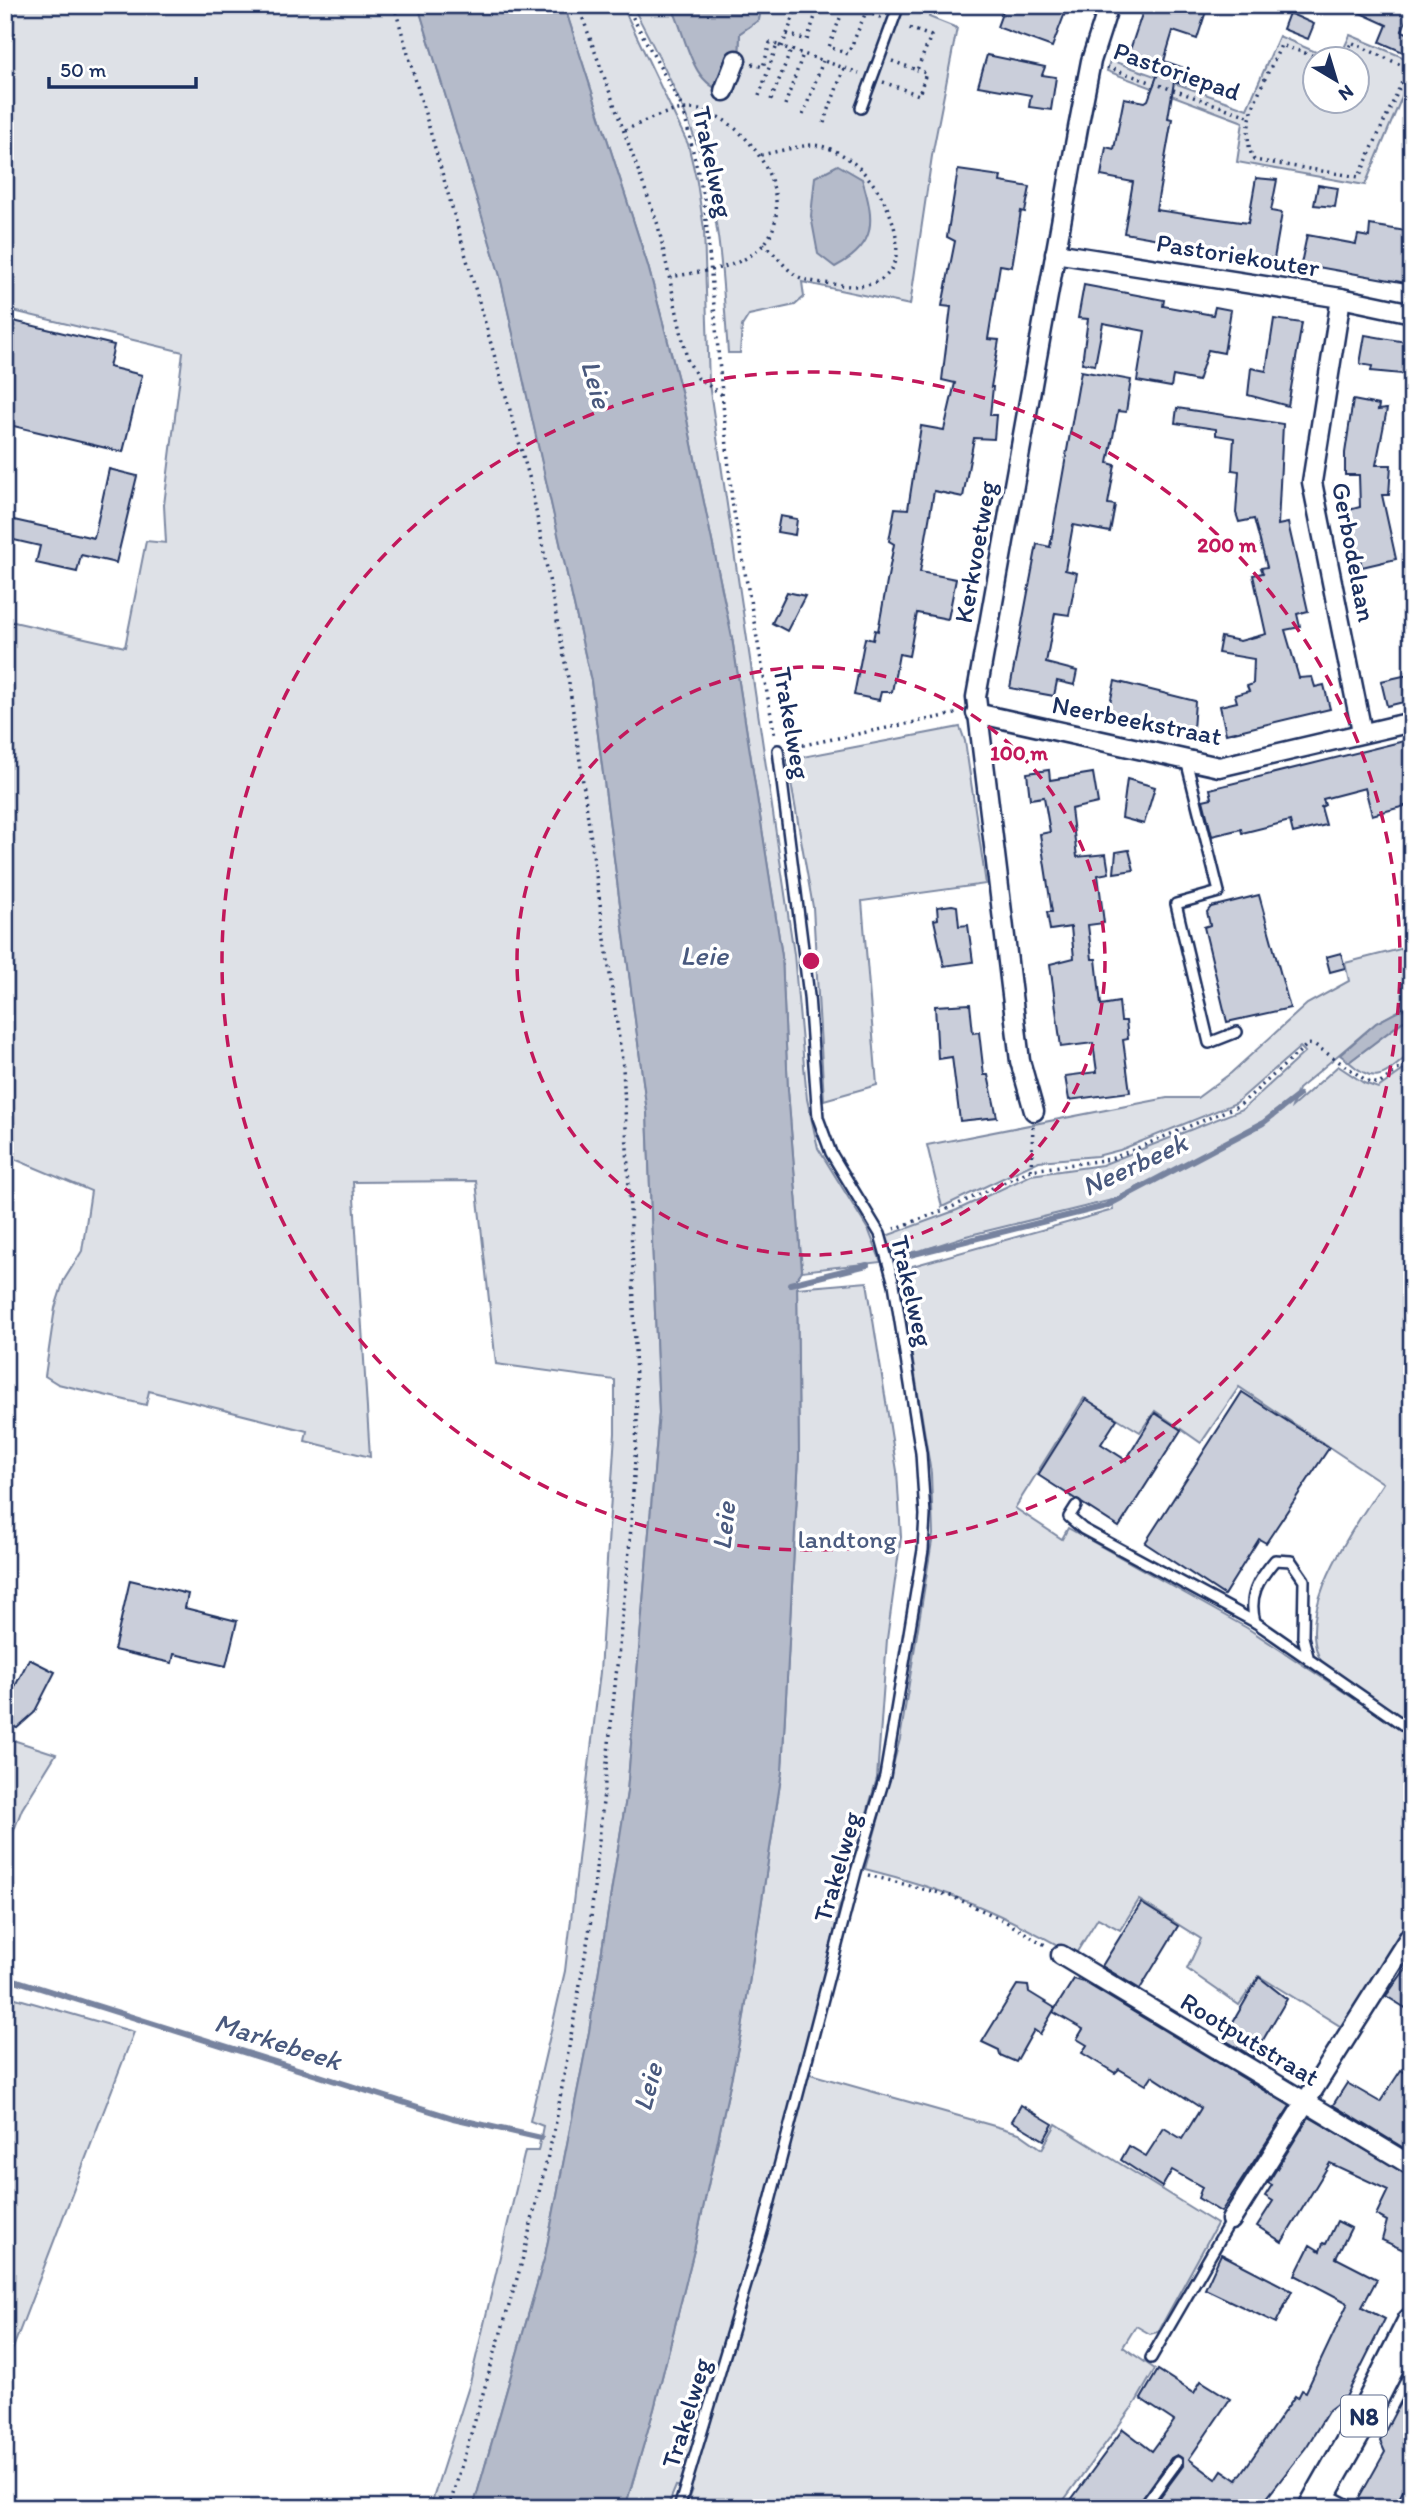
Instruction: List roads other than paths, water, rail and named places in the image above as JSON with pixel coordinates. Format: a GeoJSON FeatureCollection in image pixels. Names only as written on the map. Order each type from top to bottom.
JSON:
{"type":"FeatureCollection","features":[{"type":"Feature","properties":{"kind":"main road","name":"N8"},"geometry":{"type":"LineString","coordinates":[[1326,2504],[1408,2341]]}},
{"type":"Feature","properties":{"kind":"street","name":"Kerkvoetweg"},"geometry":{"type":"LineString","coordinates":[[1034,1111],[1020,1060],[976,713],[1055,253],[1091,61],[1109,5]]}},
{"type":"Feature","properties":{"kind":"street"},"geometry":{"type":"LineString","coordinates":[[724,91],[736,60]]}},
{"type":"Feature","properties":{"kind":"street","name":"Pastoriekouter"},"geometry":{"type":"LineString","coordinates":[[1055,253],[1340,298],[1412,313]]}},
{"type":"Feature","properties":{"kind":"street","name":"Gerbodelaan"},"geometry":{"type":"LineString","coordinates":[[1340,298],[1312,482],[1362,732]]}},
{"type":"Feature","properties":{"kind":"street","name":"Neerbeekstraat"},"geometry":{"type":"LineString","coordinates":[[976,713],[1219,767],[1412,722]]}},
{"type":"Feature","properties":{"kind":"street"},"geometry":{"type":"LineString","coordinates":[[1231,2220],[1412,1933]]}},
{"type":"Feature","properties":{"kind":"street","name":"Rootputstraat"},"geometry":{"type":"LineString","coordinates":[[1061,1955],[1412,2166]]}},
{"type":"Feature","properties":{"kind":"lane"},"geometry":{"type":"LineString","coordinates":[[861,108],[899,5]]}},
{"type":"Feature","properties":{"kind":"lane","name":"Trakelweg"},"geometry":{"type":"LineString","coordinates":[[678,2508],[764,2228],[856,1872],[885,1776],[923,1550],[925,1515],[921,1453],[894,1284],[880,1234],[831,1153],[818,1118],[809,996],[778,750]]}},
{"type":"Feature","properties":{"kind":"lane"},"geometry":{"type":"LineString","coordinates":[[1186,760],[1219,892],[1176,904],[1209,1043],[1237,1032]]}},
{"type":"Feature","properties":{"kind":"lane"},"geometry":{"type":"LineString","coordinates":[[1076,1506],[1069,1517],[1083,1530],[1255,1622],[1412,1731]]}},
{"type":"Feature","properties":{"kind":"lane"},"geometry":{"type":"LineString","coordinates":[[1255,1622],[1251,1608],[1253,1591],[1275,1560],[1291,1561],[1304,1580],[1303,1637],[1309,1660]]}},
{"type":"Feature","properties":{"kind":"lane"},"geometry":{"type":"LineString","coordinates":[[1151,2358],[1231,2220]]}},
{"type":"Feature","properties":{"kind":"lane"},"geometry":{"type":"LineString","coordinates":[[1143,2508],[1177,2462]]}},
{"type":"Feature","properties":{"kind":"water","name":"Leie"},"geometry":{"type":"Polygon","coordinates":[[[418,5],[564,5],[648,266],[681,391],[732,638],[782,956],[788,1090],[802,1271],[797,1278],[799,1456],[782,1771],[742,2029],[694,2250],[654,2409],[625,2508],[473,2508],[545,2256],[589,2032],[627,1792],[659,1413],[647,1112],[591,681],[500,276],[418,5]]]}},
{"type":"Feature","properties":{"kind":"water"},"geometry":{"type":"Polygon","coordinates":[[[671,5],[761,5],[759,20],[740,33],[739,60],[726,92],[714,87],[697,69],[671,5]]]}},
{"type":"Feature","properties":{"kind":"water"},"geometry":{"type":"Polygon","coordinates":[[[838,165],[862,179],[870,220],[865,241],[859,250],[835,267],[818,254],[811,216],[815,177],[838,165]]]}},
{"type":"Feature","properties":{"kind":"water"},"geometry":{"type":"Polygon","coordinates":[[[1412,1004],[1412,1018],[1402,1022],[1349,1062],[1340,1055],[1376,1023],[1412,1004]]]}},
{"type":"Feature","properties":{"kind":"waterway","name":"Neerbeek"},"geometry":{"type":"LineString","coordinates":[[906,1256],[1106,1206],[1263,1123],[1299,1095]]}},
{"type":"Feature","properties":{"kind":"waterway","name":"Neerbeek"},"geometry":{"type":"LineString","coordinates":[[790,1284],[867,1265]]}},
{"type":"Feature","properties":{"kind":"waterway","name":"Markebeek"},"geometry":{"type":"LineString","coordinates":[[5,1977],[453,2118],[541,2138]]}},
{"type":"Feature","properties":{"kind":"park label","name":"landtong"},"geometry":{"type":"Point","coordinates":[847,1539]}}]}
